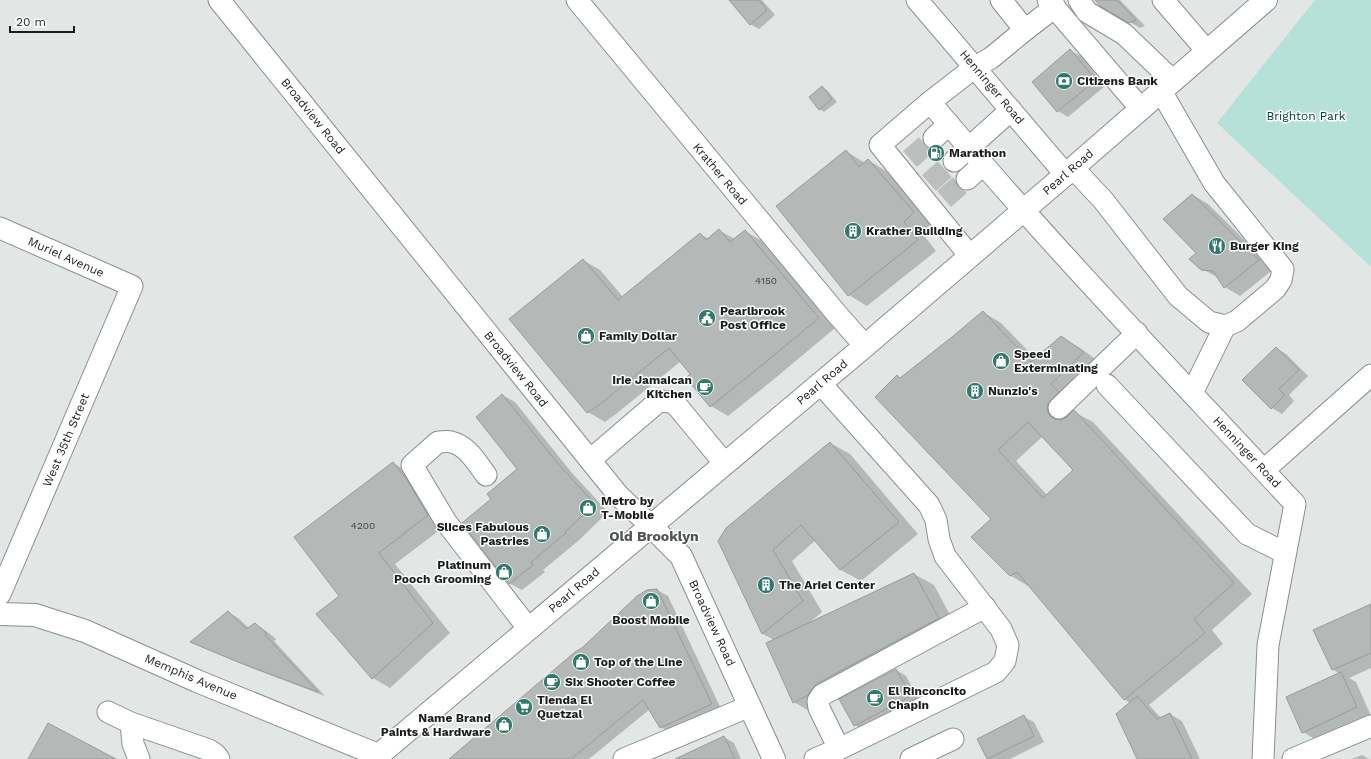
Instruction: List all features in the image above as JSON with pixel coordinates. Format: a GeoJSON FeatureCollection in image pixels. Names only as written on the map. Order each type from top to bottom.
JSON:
{"type":"FeatureCollection","features":[{"type":"Feature","properties":{"kind":"main road","name":"Pearl Road"},"geometry":{"type":"LineString","coordinates":[[376,757],[866,346],[1069,172],[1266,0]]}},
{"type":"Feature","properties":{"kind":"main road","name":"Broadview Road"},"geometry":{"type":"LineString","coordinates":[[651,526],[682,556],[774,759]]}},
{"type":"Feature","properties":{"kind":"main road","name":"Memphis Avenue"},"geometry":{"type":"LineString","coordinates":[[0,614],[35,615],[85,631],[197,681],[376,757]]}},
{"type":"Feature","properties":{"kind":"street","name":"Broadview Road"},"geometry":{"type":"LineString","coordinates":[[219,0],[619,496],[651,526]]}},
{"type":"Feature","properties":{"kind":"street","name":"Krather Road"},"geometry":{"type":"LineString","coordinates":[[577,0],[836,313],[866,346]]}},
{"type":"Feature","properties":{"kind":"street","name":"Henninger Road"},"geometry":{"type":"LineString","coordinates":[[917,0],[1011,110],[1069,172],[1103,200],[1178,296],[1209,322],[1225,326]]}},
{"type":"Feature","properties":{"kind":"street"},"geometry":{"type":"LineString","coordinates":[[1001,0],[1025,30]]}},
{"type":"Feature","properties":{"kind":"street"},"geometry":{"type":"LineString","coordinates":[[1079,0],[1087,12],[1124,34],[1167,86],[1214,183],[1283,269],[1281,280],[1275,289],[1237,321],[1225,326],[1192,393]]}},
{"type":"Feature","properties":{"kind":"street"},"geometry":{"type":"LineString","coordinates":[[1163,0],[1207,51]]}},
{"type":"Feature","properties":{"kind":"street"},"geometry":{"type":"LineString","coordinates":[[970,256],[938,204],[905,164],[880,145],[930,102],[974,67],[992,58],[1025,30],[1052,4],[1141,109]]}},
{"type":"Feature","properties":{"kind":"street","name":"Henninger Road"},"geometry":{"type":"LineString","coordinates":[[930,102],[941,131],[961,155],[983,164],[1295,504],[1268,645],[1263,759]]}},
{"type":"Feature","properties":{"kind":"street"},"geometry":{"type":"LineString","coordinates":[[961,155],[1011,110]]}},
{"type":"Feature","properties":{"kind":"street"},"geometry":{"type":"LineString","coordinates":[[967,179],[983,164]]}},
{"type":"Feature","properties":{"kind":"street","name":"Muriel Avenue"},"geometry":{"type":"LineString","coordinates":[[0,228],[132,286]]}},
{"type":"Feature","properties":{"kind":"street","name":"West 35th Street"},"geometry":{"type":"LineString","coordinates":[[0,594],[132,286]]}},
{"type":"Feature","properties":{"kind":"street"},"geometry":{"type":"LineString","coordinates":[[1059,408],[1137,333]]}},
{"type":"Feature","properties":{"kind":"street"},"geometry":{"type":"LineString","coordinates":[[1264,470],[1371,375]]}},
{"type":"Feature","properties":{"kind":"street"},"geometry":{"type":"LineString","coordinates":[[815,759],[839,749],[996,672],[1005,661],[1008,645],[1001,629],[945,556],[939,539],[936,520],[929,505],[820,384]]}},
{"type":"Feature","properties":{"kind":"street"},"geometry":{"type":"LineString","coordinates":[[1107,385],[1247,534],[1285,553]]}},
{"type":"Feature","properties":{"kind":"street"},"geometry":{"type":"LineString","coordinates":[[590,460],[659,401],[671,402],[678,407],[725,464]]}},
{"type":"Feature","properties":{"kind":"street"},"geometry":{"type":"LineString","coordinates":[[486,475],[470,454],[460,444],[450,441],[438,442],[412,465],[446,522],[528,628]]}},
{"type":"Feature","properties":{"kind":"street"},"geometry":{"type":"LineString","coordinates":[[839,749],[819,708],[818,701],[822,695],[985,607]]}},
{"type":"Feature","properties":{"kind":"street"},"geometry":{"type":"LineString","coordinates":[[624,759],[750,706]]}},
{"type":"Feature","properties":{"kind":"street"},"geometry":{"type":"LineString","coordinates":[[108,712],[131,723],[209,750],[219,759]]}},
{"type":"Feature","properties":{"kind":"street"},"geometry":{"type":"LineString","coordinates":[[131,723],[133,744],[139,759]]}},
{"type":"Feature","properties":{"kind":"street"},"geometry":{"type":"LineString","coordinates":[[1294,759],[1371,726]]}},
{"type":"Feature","properties":{"kind":"street"},"geometry":{"type":"LineString","coordinates":[[911,759],[953,739]]}},
{"type":"Feature","properties":{"kind":"green space","name":"Brighton Park"},"geometry":{"type":"Polygon","coordinates":[[[1315,0],[1371,0],[1371,267],[1217,123],[1315,0]]]}},
{"type":"Feature","properties":{"kind":"building"},"geometry":{"type":"Polygon","coordinates":[[[729,0],[759,0],[767,10],[750,25],[729,0]]]}},
{"type":"Feature","properties":{"kind":"building"},"geometry":{"type":"Polygon","coordinates":[[[1095,0],[1117,0],[1136,20],[1129,23],[1100,6],[1095,0]]]}},
{"type":"Feature","properties":{"kind":"building","name":"Citizens Bank"},"geometry":{"type":"Polygon","coordinates":[[[1070,49],[1096,80],[1057,112],[1032,82],[1070,49]]]}},
{"type":"Feature","properties":{"kind":"building"},"geometry":{"type":"Polygon","coordinates":[[[822,86],[832,99],[819,110],[809,97],[822,86]]]}},
{"type":"Feature","properties":{"kind":"building","name":"Krather Building"},"geometry":{"type":"Polygon","coordinates":[[[846,150],[859,167],[868,159],[914,212],[904,222],[918,240],[848,296],[776,206],[846,150]]]}},
{"type":"Feature","properties":{"kind":"building"},"geometry":{"type":"Polygon","coordinates":[[[1192,194],[1259,260],[1224,288],[1213,271],[1201,270],[1189,259],[1196,253],[1163,219],[1192,194]]]}},
{"type":"Feature","properties":{"kind":"building"},"geometry":{"type":"Polygon","coordinates":[[[719,229],[730,242],[745,230],[819,318],[710,407],[686,378],[690,374],[669,348],[587,413],[509,319],[583,259],[618,300],[700,233],[706,240],[719,229]]]}},
{"type":"Feature","properties":{"kind":"building"},"geometry":{"type":"Polygon","coordinates":[[[983,311],[1031,362],[1061,336],[1084,352],[1051,384],[1059,392],[1048,404],[1047,410],[1050,416],[1061,420],[1067,417],[1074,410],[1234,583],[1194,619],[1205,633],[1124,700],[1017,572],[1010,576],[971,537],[991,519],[875,397],[897,375],[900,378],[983,311]],[[1028,422],[998,450],[1043,498],[1073,470],[1028,422]]]}},
{"type":"Feature","properties":{"kind":"building"},"geometry":{"type":"Polygon","coordinates":[[[1276,347],[1299,370],[1279,389],[1285,395],[1271,409],[1242,380],[1276,347]]]}},
{"type":"Feature","properties":{"kind":"building"},"geometry":{"type":"Polygon","coordinates":[[[502,394],[559,465],[595,504],[565,532],[566,533],[531,562],[533,565],[509,584],[462,523],[491,499],[487,494],[517,469],[476,417],[502,394]]]}},
{"type":"Feature","properties":{"kind":"building"},"geometry":{"type":"Polygon","coordinates":[[[830,442],[899,522],[840,570],[801,525],[773,550],[803,601],[762,634],[718,541],[726,528],[830,442]]]}},
{"type":"Feature","properties":{"kind":"building"},"geometry":{"type":"Polygon","coordinates":[[[393,462],[407,480],[428,515],[379,553],[433,623],[372,679],[316,614],[339,596],[294,537],[393,462]]]}},
{"type":"Feature","properties":{"kind":"building"},"geometry":{"type":"Polygon","coordinates":[[[914,573],[939,618],[816,684],[808,695],[793,703],[766,643],[914,573]]]}},
{"type":"Feature","properties":{"kind":"building"},"geometry":{"type":"Polygon","coordinates":[[[657,589],[712,704],[660,728],[643,700],[571,759],[449,759],[575,652],[583,647],[637,596],[647,590],[657,589]]]}},
{"type":"Feature","properties":{"kind":"building"},"geometry":{"type":"Polygon","coordinates":[[[1371,604],[1371,653],[1332,670],[1313,630],[1371,604]]]}},
{"type":"Feature","properties":{"kind":"building"},"geometry":{"type":"Polygon","coordinates":[[[228,611],[246,629],[255,623],[266,633],[265,635],[318,692],[190,642],[228,611]]]}},
{"type":"Feature","properties":{"kind":"building","name":"El Rinconcito Chapin"},"geometry":{"type":"Polygon","coordinates":[[[896,669],[911,696],[854,726],[839,699],[896,669]]]}},
{"type":"Feature","properties":{"kind":"building"},"geometry":{"type":"Polygon","coordinates":[[[1341,672],[1357,707],[1302,733],[1286,697],[1341,672]]]}},
{"type":"Feature","properties":{"kind":"building"},"geometry":{"type":"Polygon","coordinates":[[[1137,696],[1157,719],[1170,713],[1192,759],[1137,759],[1116,714],[1137,696]]]}},
{"type":"Feature","properties":{"kind":"building"},"geometry":{"type":"Polygon","coordinates":[[[1024,715],[1034,736],[987,759],[977,739],[1024,715]]]}},
{"type":"Feature","properties":{"kind":"building"},"geometry":{"type":"Polygon","coordinates":[[[48,723],[116,759],[28,759],[48,723]]]}},
{"type":"Feature","properties":{"kind":"building"},"geometry":{"type":"Polygon","coordinates":[[[724,736],[735,759],[675,759],[724,736]]]}},
{"type":"Feature","properties":{"kind":"tunnel"},"geometry":{"type":"LineString","coordinates":[[910,159],[934,138]]}},
{"type":"Feature","properties":{"kind":"tunnel"},"geometry":{"type":"LineString","coordinates":[[929,183],[954,161]]}},
{"type":"Feature","properties":{"kind":"tunnel"},"geometry":{"type":"LineString","coordinates":[[944,199],[967,179]]}},
{"type":"Feature","properties":{"kind":"place","name":"Citizens Bank"},"geometry":{"type":"Point","coordinates":[1064,81]}},
{"type":"Feature","properties":{"kind":"place","name":"Marathon"},"geometry":{"type":"Point","coordinates":[936,153]}},
{"type":"Feature","properties":{"kind":"place","name":"Krather Building"},"geometry":{"type":"Point","coordinates":[853,231]}},
{"type":"Feature","properties":{"kind":"place","name":"Burger King"},"geometry":{"type":"Point","coordinates":[1217,246]}},
{"type":"Feature","properties":{"kind":"place","name":"Pearlbrook Post Office"},"geometry":{"type":"Point","coordinates":[707,318]}},
{"type":"Feature","properties":{"kind":"place","name":"Family Dollar"},"geometry":{"type":"Point","coordinates":[586,336]}},
{"type":"Feature","properties":{"kind":"place","name":"Speed Exterminating"},"geometry":{"type":"Point","coordinates":[1001,361]}},
{"type":"Feature","properties":{"kind":"place","name":"Irie Jamaican Kitchen"},"geometry":{"type":"Point","coordinates":[705,387]}},
{"type":"Feature","properties":{"kind":"place","name":"Nunzio's"},"geometry":{"type":"Point","coordinates":[975,391]}},
{"type":"Feature","properties":{"kind":"place","name":"Metro by T-Mobile"},"geometry":{"type":"Point","coordinates":[588,508]}},
{"type":"Feature","properties":{"kind":"place","name":"Slices Fabulous Pastries"},"geometry":{"type":"Point","coordinates":[542,534]}},
{"type":"Feature","properties":{"kind":"place","name":"Platinum Pooch Grooming"},"geometry":{"type":"Point","coordinates":[504,572]}},
{"type":"Feature","properties":{"kind":"place","name":"The Ariel Center"},"geometry":{"type":"Point","coordinates":[766,585]}},
{"type":"Feature","properties":{"kind":"place","name":"Boost Mobile"},"geometry":{"type":"Point","coordinates":[651,601]}},
{"type":"Feature","properties":{"kind":"place","name":"Top of the Line"},"geometry":{"type":"Point","coordinates":[581,662]}},
{"type":"Feature","properties":{"kind":"place","name":"Six Shooter Coffee"},"geometry":{"type":"Point","coordinates":[552,682]}},
{"type":"Feature","properties":{"kind":"place","name":"El Rinconcito Chapin"},"geometry":{"type":"Point","coordinates":[875,698]}},
{"type":"Feature","properties":{"kind":"place","name":"Tienda El Quetzal"},"geometry":{"type":"Point","coordinates":[524,707]}},
{"type":"Feature","properties":{"kind":"place","name":"Name Brand Paints & Hardware"},"geometry":{"type":"Point","coordinates":[504,725]}},
{"type":"Feature","properties":{"kind":"district","name":"Old Brooklyn"},"geometry":{"type":"Point","coordinates":[654,536]}}]}
